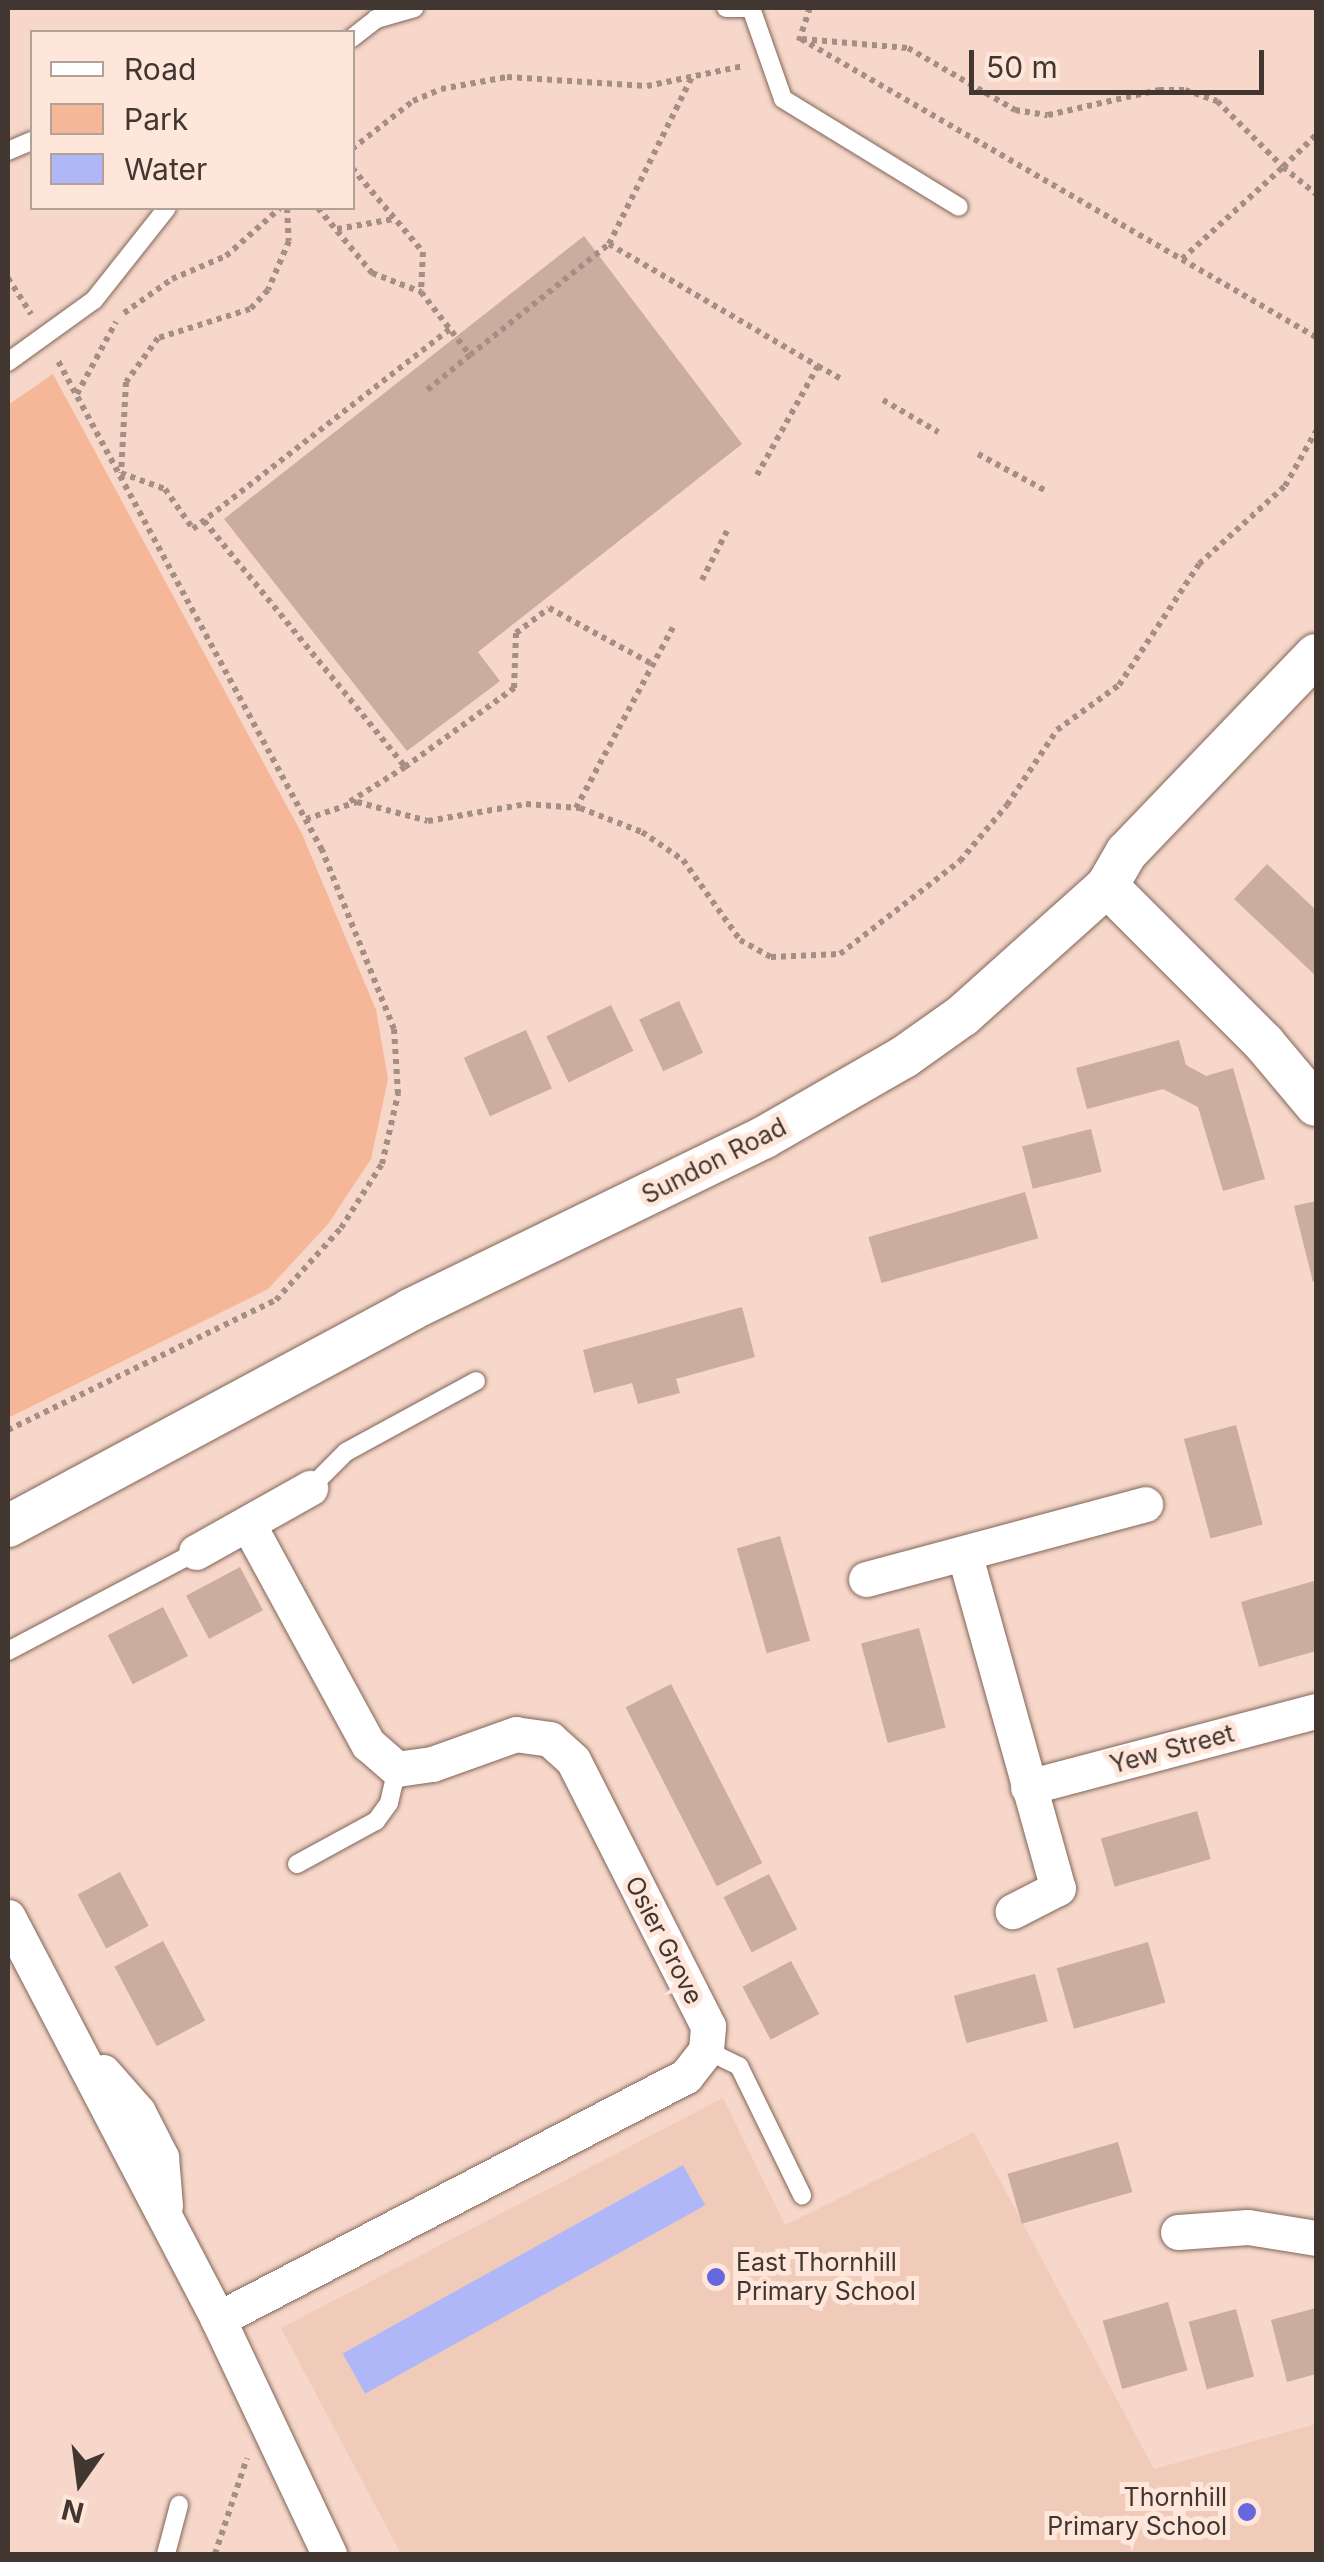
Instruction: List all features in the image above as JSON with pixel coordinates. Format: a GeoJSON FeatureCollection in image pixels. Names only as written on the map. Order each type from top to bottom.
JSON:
{"type":"FeatureCollection","features":[{"type":"Feature","properties":{"kind":"street","name":"Sundon Road"},"geometry":{"type":"LineString","coordinates":[[8,1526],[410,1310],[844,1092],[962,1016],[1108,886],[1126,852],[1316,655]]}},
{"type":"Feature","properties":{"kind":"street"},"geometry":{"type":"LineString","coordinates":[[1108,886],[1264,1043],[1316,1105]]}},
{"type":"Feature","properties":{"kind":"street"},"geometry":{"type":"LineString","coordinates":[[196,1552],[310,1488]]}},
{"type":"Feature","properties":{"kind":"street"},"geometry":{"type":"LineString","coordinates":[[866,1579],[965,1556],[1145,1504]]}},
{"type":"Feature","properties":{"kind":"street"},"geometry":{"type":"LineString","coordinates":[[248,1524],[368,1744],[397,1768]]}},
{"type":"Feature","properties":{"kind":"street"},"geometry":{"type":"LineString","coordinates":[[965,1556],[1058,1888],[1012,1911]]}},
{"type":"Feature","properties":{"kind":"street","name":"Yew Street"},"geometry":{"type":"LineString","coordinates":[[1028,1787],[1316,1711]]}},
{"type":"Feature","properties":{"kind":"street","name":"Osier Grove"},"geometry":{"type":"LineString","coordinates":[[397,1768],[432,1764],[516,1734],[550,1739],[572,1760],[708,2026],[706,2050]]}},
{"type":"Feature","properties":{"kind":"street"},"geometry":{"type":"LineString","coordinates":[[8,1917],[66,2030],[138,2112],[161,2156],[166,2221],[218,2319],[329,2554]]}},
{"type":"Feature","properties":{"kind":"street"},"geometry":{"type":"LineString","coordinates":[[218,2319],[686,2076],[706,2050]]}},
{"type":"Feature","properties":{"kind":"street"},"geometry":{"type":"LineString","coordinates":[[1178,2232],[1248,2227],[1316,2238]]}},
{"type":"Feature","properties":{"kind":"lane"},"geometry":{"type":"LineString","coordinates":[[355,36],[376,19],[414,8]]}},
{"type":"Feature","properties":{"kind":"lane"},"geometry":{"type":"LineString","coordinates":[[726,8],[751,8],[784,100],[959,206]]}},
{"type":"Feature","properties":{"kind":"lane"},"geometry":{"type":"LineString","coordinates":[[8,362],[94,300],[165,210]]}},
{"type":"Feature","properties":{"kind":"lane"},"geometry":{"type":"LineString","coordinates":[[310,1488],[346,1452],[476,1381]]}},
{"type":"Feature","properties":{"kind":"lane"},"geometry":{"type":"LineString","coordinates":[[8,1651],[196,1552]]}},
{"type":"Feature","properties":{"kind":"lane"},"geometry":{"type":"LineString","coordinates":[[297,1864],[376,1821],[389,1803],[397,1768]]}},
{"type":"Feature","properties":{"kind":"lane"},"geometry":{"type":"LineString","coordinates":[[706,2050],[739,2066],[802,2195]]}},
{"type":"Feature","properties":{"kind":"lane"},"geometry":{"type":"LineString","coordinates":[[166,2554],[179,2504]]}},
{"type":"Feature","properties":{"kind":"path"},"geometry":{"type":"LineString","coordinates":[[801,39],[810,8]]}},
{"type":"Feature","properties":{"kind":"path"},"geometry":{"type":"LineString","coordinates":[[801,39],[908,48],[1015,110],[1048,116],[1159,90],[1185,90],[1217,101],[1316,194]]}},
{"type":"Feature","properties":{"kind":"path"},"geometry":{"type":"LineString","coordinates":[[801,39],[1316,337]]}},
{"type":"Feature","properties":{"kind":"path"},"geometry":{"type":"LineString","coordinates":[[355,146],[413,101],[441,89],[507,77],[647,86],[720,70]]}},
{"type":"Feature","properties":{"kind":"path"},"geometry":{"type":"LineString","coordinates":[[426,391],[609,244],[692,76]]}},
{"type":"Feature","properties":{"kind":"path"},"geometry":{"type":"LineString","coordinates":[[1182,259],[1316,135]]}},
{"type":"Feature","properties":{"kind":"path"},"geometry":{"type":"LineString","coordinates":[[355,171],[423,252],[421,292]]}},
{"type":"Feature","properties":{"kind":"path"},"geometry":{"type":"LineString","coordinates":[[77,395],[103,337],[143,295],[226,256],[281,210]]}},
{"type":"Feature","properties":{"kind":"path"},"geometry":{"type":"LineString","coordinates":[[120,474],[126,382],[140,358],[176,329],[250,309],[282,263],[289,242],[283,210]]}},
{"type":"Feature","properties":{"kind":"path"},"geometry":{"type":"LineString","coordinates":[[320,210],[372,273],[421,292],[470,355]]}},
{"type":"Feature","properties":{"kind":"path"},"geometry":{"type":"LineString","coordinates":[[336,229],[395,218]]}},
{"type":"Feature","properties":{"kind":"path"},"geometry":{"type":"LineString","coordinates":[[609,244],[840,378]]}},
{"type":"Feature","properties":{"kind":"path"},"geometry":{"type":"LineString","coordinates":[[8,278],[33,318]]}},
{"type":"Feature","properties":{"kind":"path"},"geometry":{"type":"LineString","coordinates":[[120,474],[165,489],[194,529],[450,330]]}},
{"type":"Feature","properties":{"kind":"path"},"geometry":{"type":"LineString","coordinates":[[8,1430],[276,1300],[342,1228],[382,1164],[398,1094],[394,1029],[306,818],[58,362]]}},
{"type":"Feature","properties":{"kind":"path"},"geometry":{"type":"LineString","coordinates":[[757,475],[818,366]]}},
{"type":"Feature","properties":{"kind":"path"},"geometry":{"type":"LineString","coordinates":[[883,400],[938,432]]}},
{"type":"Feature","properties":{"kind":"path"},"geometry":{"type":"LineString","coordinates":[[306,818],[357,802],[428,821],[526,804],[576,808],[642,832],[683,860],[740,940],[771,957],[840,954],[960,861],[1056,730],[1119,684],[1200,564],[1285,486],[1316,432]]}},
{"type":"Feature","properties":{"kind":"path"},"geometry":{"type":"LineString","coordinates":[[978,454],[1048,492]]}},
{"type":"Feature","properties":{"kind":"path"},"geometry":{"type":"LineString","coordinates":[[204,520],[405,767]]}},
{"type":"Feature","properties":{"kind":"path"},"geometry":{"type":"LineString","coordinates":[[702,580],[729,526]]}},
{"type":"Feature","properties":{"kind":"path"},"geometry":{"type":"LineString","coordinates":[[342,807],[514,688],[516,633],[550,608],[652,664]]}},
{"type":"Feature","properties":{"kind":"path"},"geometry":{"type":"LineString","coordinates":[[576,808],[673,627]]}},
{"type":"Feature","properties":{"kind":"path"},"geometry":{"type":"LineString","coordinates":[[215,2554],[240,2461],[276,2441]]}},
{"type":"Feature","properties":{"kind":"shaded area","name":"East Thornhill Primary School"},"geometry":{"type":"Polygon","coordinates":[[[723,2098],[785,2225],[974,2132],[1154,2469],[1316,2424],[1316,2554],[401,2554],[281,2328],[723,2098]]]}},
{"type":"Feature","properties":{"kind":"green space"},"geometry":{"type":"Polygon","coordinates":[[[53,374],[302,834],[376,1010],[388,1079],[371,1159],[328,1224],[268,1289],[8,1418],[8,405],[53,374]]]}},
{"type":"Feature","properties":{"kind":"water"},"geometry":{"type":"Polygon","coordinates":[[[683,2165],[705,2205],[365,2394],[343,2354],[683,2165]]]}},
{"type":"Feature","properties":{"kind":"building"},"geometry":{"type":"Polygon","coordinates":[[[584,236],[742,444],[478,652],[500,681],[407,751],[224,519],[584,236]]]}},
{"type":"Feature","properties":{"kind":"building"},"geometry":{"type":"Polygon","coordinates":[[[1267,864],[1316,910],[1316,976],[1234,899],[1267,864]]]}},
{"type":"Feature","properties":{"kind":"building"},"geometry":{"type":"Polygon","coordinates":[[[679,1001],[703,1053],[663,1071],[639,1020],[679,1001]]]}},
{"type":"Feature","properties":{"kind":"building"},"geometry":{"type":"Polygon","coordinates":[[[611,1005],[633,1051],[569,1082],[546,1037],[611,1005]]]}},
{"type":"Feature","properties":{"kind":"building"},"geometry":{"type":"Polygon","coordinates":[[[526,1030],[552,1088],[490,1116],[464,1058],[526,1030]]]}},
{"type":"Feature","properties":{"kind":"building"},"geometry":{"type":"Polygon","coordinates":[[[1179,1040],[1186,1065],[1206,1076],[1233,1068],[1265,1179],[1223,1191],[1198,1107],[1163,1089],[1087,1109],[1076,1068],[1179,1040]]]}},
{"type":"Feature","properties":{"kind":"building"},"geometry":{"type":"Polygon","coordinates":[[[1091,1129],[1102,1172],[1033,1189],[1022,1146],[1091,1129]]]}},
{"type":"Feature","properties":{"kind":"building"},"geometry":{"type":"Polygon","coordinates":[[[1025,1192],[1038,1238],[882,1283],[868,1237],[1025,1192]]]}},
{"type":"Feature","properties":{"kind":"building"},"geometry":{"type":"Polygon","coordinates":[[[1316,1201],[1316,1281],[1313,1282],[1294,1206],[1316,1201]]]}},
{"type":"Feature","properties":{"kind":"building"},"geometry":{"type":"Polygon","coordinates":[[[742,1307],[755,1357],[676,1379],[680,1393],[638,1404],[632,1383],[594,1393],[583,1350],[742,1307]]]}},
{"type":"Feature","properties":{"kind":"building"},"geometry":{"type":"Polygon","coordinates":[[[1236,1425],[1263,1524],[1210,1538],[1184,1439],[1236,1425]]]}},
{"type":"Feature","properties":{"kind":"building"},"geometry":{"type":"Polygon","coordinates":[[[780,1536],[810,1641],[767,1653],[737,1548],[780,1536]]]}},
{"type":"Feature","properties":{"kind":"building"},"geometry":{"type":"Polygon","coordinates":[[[240,1567],[263,1610],[209,1639],[186,1596],[240,1567]]]}},
{"type":"Feature","properties":{"kind":"building"},"geometry":{"type":"Polygon","coordinates":[[[1314,1581],[1316,1651],[1259,1667],[1241,1602],[1314,1581]]]}},
{"type":"Feature","properties":{"kind":"building"},"geometry":{"type":"Polygon","coordinates":[[[163,1607],[188,1656],[133,1684],[108,1635],[163,1607]]]}},
{"type":"Feature","properties":{"kind":"building"},"geometry":{"type":"Polygon","coordinates":[[[919,1628],[946,1727],[888,1743],[861,1644],[919,1628]]]}},
{"type":"Feature","properties":{"kind":"building"},"geometry":{"type":"Polygon","coordinates":[[[671,1684],[762,1863],[717,1886],[626,1707],[671,1684]]]}},
{"type":"Feature","properties":{"kind":"building"},"geometry":{"type":"Polygon","coordinates":[[[1197,1811],[1211,1859],[1115,1887],[1101,1839],[1197,1811]]]}},
{"type":"Feature","properties":{"kind":"building"},"geometry":{"type":"Polygon","coordinates":[[[120,1872],[149,1926],[106,1948],[78,1895],[120,1872]]]}},
{"type":"Feature","properties":{"kind":"building"},"geometry":{"type":"Polygon","coordinates":[[[769,1874],[797,1929],[752,1952],[724,1897],[769,1874]]]}},
{"type":"Feature","properties":{"kind":"building"},"geometry":{"type":"Polygon","coordinates":[[[163,1941],[205,2020],[157,2046],[114,1967],[163,1941]]]}},
{"type":"Feature","properties":{"kind":"building"},"geometry":{"type":"Polygon","coordinates":[[[1148,1942],[1165,2003],[1074,2029],[1057,1968],[1148,1942]]]}},
{"type":"Feature","properties":{"kind":"building"},"geometry":{"type":"Polygon","coordinates":[[[791,1961],[819,2014],[771,2040],[742,1987],[791,1961]]]}},
{"type":"Feature","properties":{"kind":"building"},"geometry":{"type":"Polygon","coordinates":[[[1035,1974],[1048,2021],[967,2043],[954,1996],[1035,1974]]]}},
{"type":"Feature","properties":{"kind":"building"},"geometry":{"type":"Polygon","coordinates":[[[1118,2142],[1132,2192],[1022,2224],[1007,2174],[1118,2142]]]}},
{"type":"Feature","properties":{"kind":"building"},"geometry":{"type":"Polygon","coordinates":[[[1168,2302],[1188,2370],[1122,2389],[1103,2321],[1168,2302]]]}},
{"type":"Feature","properties":{"kind":"building"},"geometry":{"type":"Polygon","coordinates":[[[1316,2308],[1316,2374],[1287,2382],[1271,2320],[1316,2308]]]}},
{"type":"Feature","properties":{"kind":"building"},"geometry":{"type":"Polygon","coordinates":[[[1236,2309],[1254,2377],[1207,2389],[1189,2322],[1236,2309]]]}},
{"type":"Feature","properties":{"kind":"place","name":"East Thornhill Primary School"},"geometry":{"type":"Point","coordinates":[716,2277]}},
{"type":"Feature","properties":{"kind":"place","name":"Thornhill Primary School"},"geometry":{"type":"Point","coordinates":[1247,2512]}}]}
